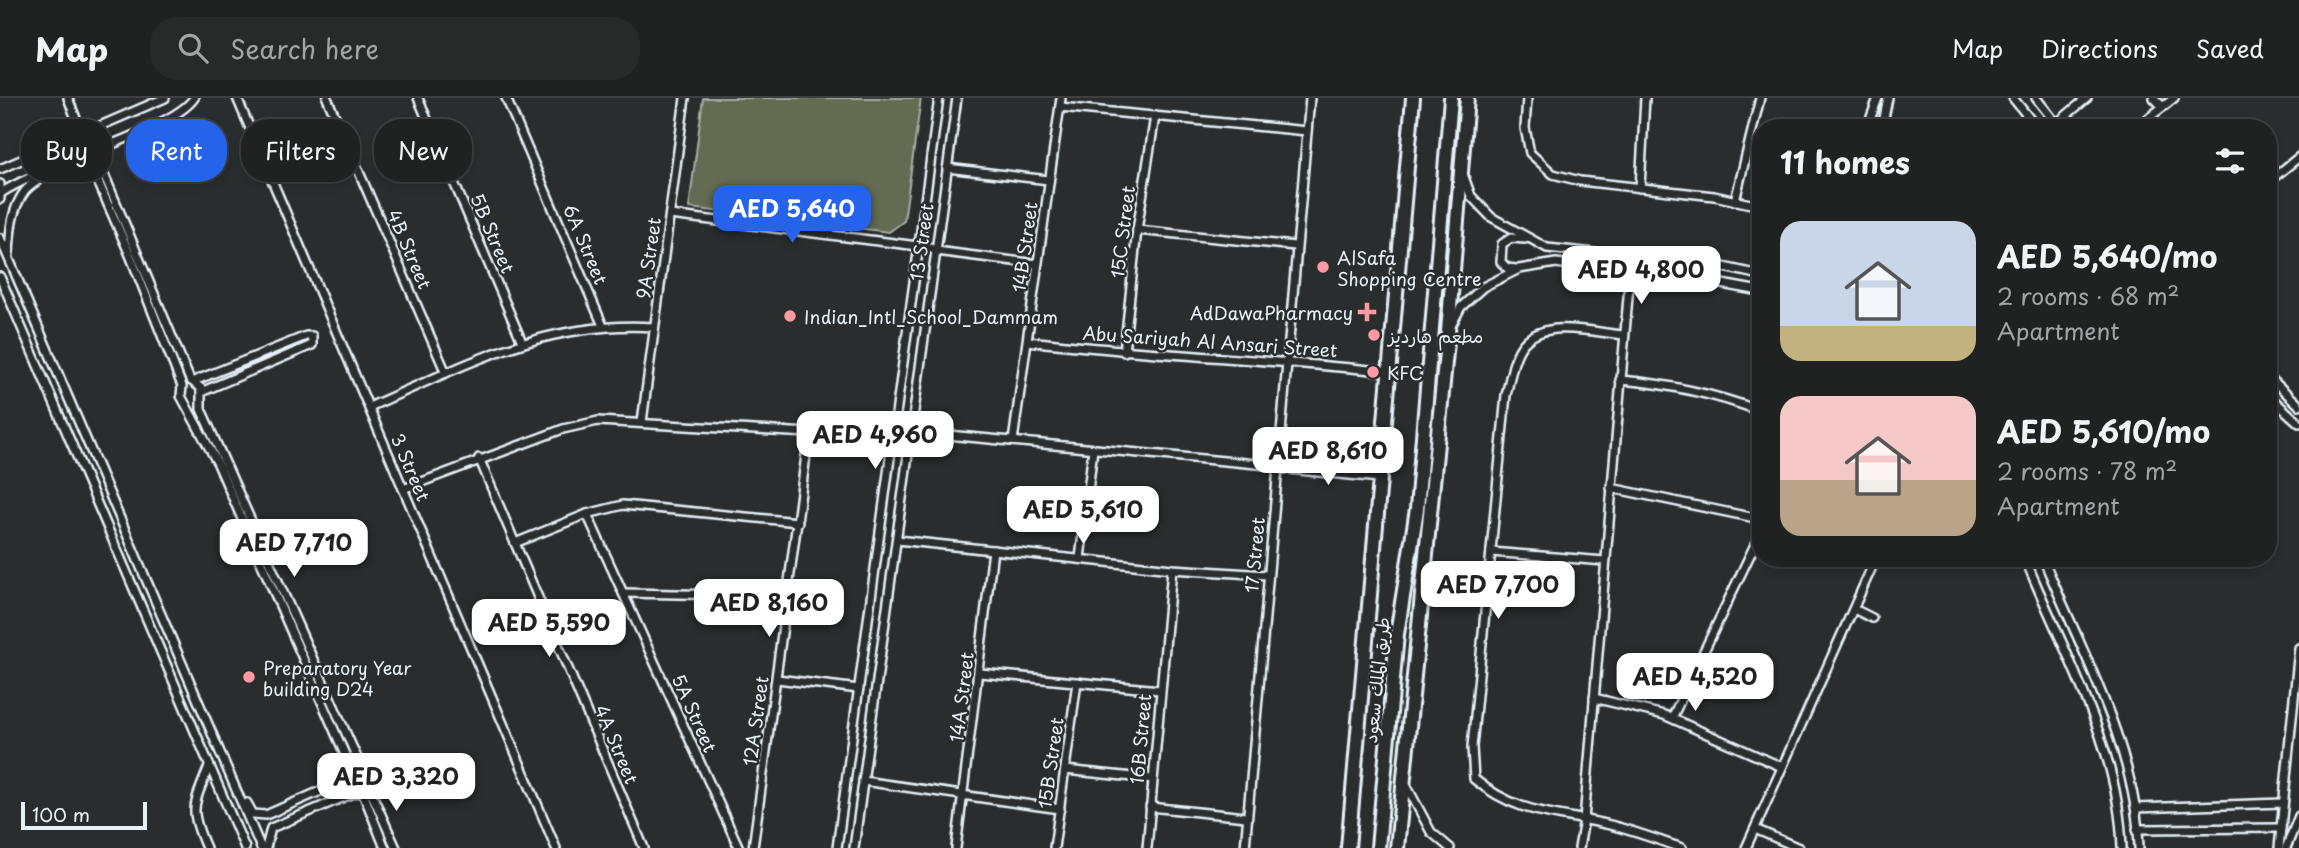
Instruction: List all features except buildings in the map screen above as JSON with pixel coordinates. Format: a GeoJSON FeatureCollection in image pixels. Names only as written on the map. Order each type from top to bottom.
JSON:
{"type":"FeatureCollection","features":[{"type":"Feature","properties":{"kind":"main road","name":"طريق الملك سعود"},"geometry":{"type":"LineString","coordinates":[[1348,848],[1413,98]]}},
{"type":"Feature","properties":{"kind":"main road","name":"طريق الملك سعود"},"geometry":{"type":"LineString","coordinates":[[1378,848],[1397,634],[1417,509],[1451,98]]}},
{"type":"Feature","properties":{"kind":"main road"},"geometry":{"type":"LineString","coordinates":[[1397,848],[1448,332],[1467,98]]}},
{"type":"Feature","properties":{"kind":"street"},"geometry":{"type":"LineString","coordinates":[[68,98],[76,119]]}},
{"type":"Feature","properties":{"kind":"street"},"geometry":{"type":"LineString","coordinates":[[112,121],[165,98]]}},
{"type":"Feature","properties":{"kind":"street"},"geometry":{"type":"LineString","coordinates":[[112,142],[172,117],[194,98]]}},
{"type":"Feature","properties":{"kind":"street","name":"3 Street"},"geometry":{"type":"LineString","coordinates":[[237,98],[556,848]]}},
{"type":"Feature","properties":{"kind":"street","name":"4B Street"},"geometry":{"type":"LineString","coordinates":[[327,98],[446,373]]}},
{"type":"Feature","properties":{"kind":"street","name":"5B Street"},"geometry":{"type":"LineString","coordinates":[[418,98],[522,342]]}},
{"type":"Feature","properties":{"kind":"street","name":"6A Street"},"geometry":{"type":"LineString","coordinates":[[506,98],[603,326]]}},
{"type":"Feature","properties":{"kind":"street","name":"9A Street"},"geometry":{"type":"LineString","coordinates":[[642,422],[685,98]]}},
{"type":"Feature","properties":{"kind":"street","name":"13 Street"},"geometry":{"type":"LineString","coordinates":[[837,848],[939,98]]}},
{"type":"Feature","properties":{"kind":"street","name":"13 Street"},"geometry":{"type":"LineString","coordinates":[[854,848],[957,98]]}},
{"type":"Feature","properties":{"kind":"street","name":"14B Street"},"geometry":{"type":"LineString","coordinates":[[1013,441],[1061,98]]}},
{"type":"Feature","properties":{"kind":"street","name":"17 Street"},"geometry":{"type":"LineString","coordinates":[[1245,848],[1295,246],[1310,98]]}},
{"type":"Feature","properties":{"kind":"street"},"geometry":{"type":"LineString","coordinates":[[1527,98],[1525,128],[1530,153],[1553,174],[1580,181],[1640,187],[1752,204]]}},
{"type":"Feature","properties":{"kind":"street"},"geometry":{"type":"LineString","coordinates":[[1640,187],[1645,98]]}},
{"type":"Feature","properties":{"kind":"street"},"geometry":{"type":"LineString","coordinates":[[1755,119],[1760,98]]}},
{"type":"Feature","properties":{"kind":"street"},"geometry":{"type":"LineString","coordinates":[[1870,119],[1878,98]]}},
{"type":"Feature","properties":{"kind":"street"},"geometry":{"type":"LineString","coordinates":[[1884,119],[1888,98]]}},
{"type":"Feature","properties":{"kind":"street"},"geometry":{"type":"LineString","coordinates":[[2012,98],[2030,119]]}},
{"type":"Feature","properties":{"kind":"street"},"geometry":{"type":"LineString","coordinates":[[2036,98],[2052,119]]}},
{"type":"Feature","properties":{"kind":"street"},"geometry":{"type":"LineString","coordinates":[[2065,119],[2087,98]]}},
{"type":"Feature","properties":{"kind":"street"},"geometry":{"type":"LineString","coordinates":[[2154,98],[2162,107]]}},
{"type":"Feature","properties":{"kind":"street"},"geometry":{"type":"LineString","coordinates":[[2147,119],[2174,98]]}},
{"type":"Feature","properties":{"kind":"street"},"geometry":{"type":"LineString","coordinates":[[1060,107],[1307,131]]}},
{"type":"Feature","properties":{"kind":"street","name":"15C Street"},"geometry":{"type":"LineString","coordinates":[[1124,352],[1137,230],[1155,116]]}},
{"type":"Feature","properties":{"kind":"street"},"geometry":{"type":"LineString","coordinates":[[1735,201],[1752,131]]}},
{"type":"Feature","properties":{"kind":"street"},"geometry":{"type":"LineString","coordinates":[[2277,175],[2299,157]]}},
{"type":"Feature","properties":{"kind":"street"},"geometry":{"type":"LineString","coordinates":[[0,169],[21,160]]}},
{"type":"Feature","properties":{"kind":"street"},"geometry":{"type":"LineString","coordinates":[[947,168],[1049,180]]}},
{"type":"Feature","properties":{"kind":"street"},"geometry":{"type":"LineString","coordinates":[[1462,169],[1471,195],[1491,217],[1526,239],[1547,248],[1719,266],[1752,273]]}},
{"type":"Feature","properties":{"kind":"street"},"geometry":{"type":"LineString","coordinates":[[1,193],[23,182]]}},
{"type":"Feature","properties":{"kind":"street"},"geometry":{"type":"LineString","coordinates":[[9,259],[10,231],[16,208],[26,190],[36,182]]}},
{"type":"Feature","properties":{"kind":"street"},"geometry":{"type":"LineString","coordinates":[[97,182],[130,255],[182,386],[180,392],[223,475],[351,776],[363,791],[396,848]]}},
{"type":"Feature","properties":{"kind":"street"},"geometry":{"type":"LineString","coordinates":[[108,182],[192,381],[201,393],[201,409],[362,769],[373,779],[363,791],[271,828],[263,848]]}},
{"type":"Feature","properties":{"kind":"street"},"geometry":{"type":"LineString","coordinates":[[0,184],[0,199]]}},
{"type":"Feature","properties":{"kind":"street"},"geometry":{"type":"LineString","coordinates":[[670,215],[918,244],[936,251],[1037,264]]}},
{"type":"Feature","properties":{"kind":"street"},"geometry":{"type":"LineString","coordinates":[[1137,230],[1295,246]]}},
{"type":"Feature","properties":{"kind":"street"},"geometry":{"type":"LineString","coordinates":[[0,238],[263,848]]}},
{"type":"Feature","properties":{"kind":"street"},"geometry":{"type":"LineString","coordinates":[[1526,239],[1511,238],[1502,244],[1499,254],[1507,268],[1556,264],[1630,273],[1661,273],[1752,290]]}},
{"type":"Feature","properties":{"kind":"street"},"geometry":{"type":"LineString","coordinates":[[1448,332],[1461,307],[1468,300],[1483,287],[1519,269]]}},
{"type":"Feature","properties":{"kind":"street"},"geometry":{"type":"LineString","coordinates":[[1579,848],[1584,820],[1630,273]]}},
{"type":"Feature","properties":{"kind":"street"},"geometry":{"type":"LineString","coordinates":[[0,277],[245,848]]}},
{"type":"Feature","properties":{"kind":"street"},"geometry":{"type":"LineString","coordinates":[[369,407],[522,342],[571,329],[603,326],[654,327]]}},
{"type":"Feature","properties":{"kind":"street"},"geometry":{"type":"LineString","coordinates":[[1624,335],[1562,328],[1540,334],[1524,343],[1506,395],[1472,747],[1474,779],[1491,793],[1518,807],[1584,820],[1682,848]]}},
{"type":"Feature","properties":{"kind":"street"},"geometry":{"type":"LineString","coordinates":[[182,386],[306,336],[312,336],[312,345],[201,393],[196,400],[187,401]]}},
{"type":"Feature","properties":{"kind":"street","name":"Abu Sariyah Al Ansari Street"},"geometry":{"type":"LineString","coordinates":[[1028,341],[1124,352],[1286,360],[1390,372]]}},
{"type":"Feature","properties":{"kind":"street"},"geometry":{"type":"LineString","coordinates":[[1620,380],[1656,383],[1752,409]]}},
{"type":"Feature","properties":{"kind":"street"},"geometry":{"type":"LineString","coordinates":[[2277,384],[2299,405]]}},
{"type":"Feature","properties":{"kind":"street"},"geometry":{"type":"LineString","coordinates":[[2277,403],[2299,423]]}},
{"type":"Feature","properties":{"kind":"street"},"geometry":{"type":"LineString","coordinates":[[403,489],[563,429],[598,421],[809,433],[912,431],[1381,478]]}},
{"type":"Feature","properties":{"kind":"street","name":"12A Street"},"geometry":{"type":"LineString","coordinates":[[753,848],[809,433]]}},
{"type":"Feature","properties":{"kind":"street"},"geometry":{"type":"LineString","coordinates":[[1080,559],[1093,449]]}},
{"type":"Feature","properties":{"kind":"street","name":"4A Street"},"geometry":{"type":"LineString","coordinates":[[480,458],[644,848]]}},
{"type":"Feature","properties":{"kind":"street"},"geometry":{"type":"LineString","coordinates":[[1611,488],[1752,517]]}},
{"type":"Feature","properties":{"kind":"street"},"geometry":{"type":"LineString","coordinates":[[515,543],[587,514],[623,505],[798,522]]}},
{"type":"Feature","properties":{"kind":"street","name":"5A Street"},"geometry":{"type":"LineString","coordinates":[[587,514],[739,848]]}},
{"type":"Feature","properties":{"kind":"street"},"geometry":{"type":"LineString","coordinates":[[897,540],[1171,569],[1267,575]]}},
{"type":"Feature","properties":{"kind":"street","name":"14A Street"},"geometry":{"type":"LineString","coordinates":[[956,848],[965,796],[993,550]]}},
{"type":"Feature","properties":{"kind":"street"},"geometry":{"type":"LineString","coordinates":[[1672,719],[1752,551]]}},
{"type":"Feature","properties":{"kind":"street"},"geometry":{"type":"LineString","coordinates":[[1491,552],[1605,561]]}},
{"type":"Feature","properties":{"kind":"street"},"geometry":{"type":"LineString","coordinates":[[1746,848],[1873,567]]}},
{"type":"Feature","properties":{"kind":"street"},"geometry":{"type":"LineString","coordinates":[[2029,567],[2106,750],[2116,786],[2122,848]]}},
{"type":"Feature","properties":{"kind":"street"},"geometry":{"type":"LineString","coordinates":[[2047,567],[2106,705],[2129,772],[2136,808],[2139,848]]}},
{"type":"Feature","properties":{"kind":"street","name":"16B Street"},"geometry":{"type":"LineString","coordinates":[[1147,848],[1171,569]]}},
{"type":"Feature","properties":{"kind":"street"},"geometry":{"type":"LineString","coordinates":[[622,593],[789,596]]}},
{"type":"Feature","properties":{"kind":"street"},"geometry":{"type":"LineString","coordinates":[[1854,609],[1872,618]]}},
{"type":"Feature","properties":{"kind":"street"},"geometry":{"type":"LineString","coordinates":[[2279,848],[2299,648]]}},
{"type":"Feature","properties":{"kind":"street"},"geometry":{"type":"LineString","coordinates":[[980,673],[1160,690]]}},
{"type":"Feature","properties":{"kind":"street"},"geometry":{"type":"LineString","coordinates":[[777,679],[859,689]]}},
{"type":"Feature","properties":{"kind":"street","name":"15B Street"},"geometry":{"type":"LineString","coordinates":[[1054,848],[1077,682]]}},
{"type":"Feature","properties":{"kind":"street"},"geometry":{"type":"LineString","coordinates":[[1594,698],[1672,719],[1782,767]]}},
{"type":"Feature","properties":{"kind":"street"},"geometry":{"type":"LineString","coordinates":[[206,848],[193,809],[209,765]]}},
{"type":"Feature","properties":{"kind":"street"},"geometry":{"type":"LineString","coordinates":[[236,789],[244,797],[253,814],[259,817],[362,769]]}},
{"type":"Feature","properties":{"kind":"street"},"geometry":{"type":"LineString","coordinates":[[1065,770],[1153,779]]}},
{"type":"Feature","properties":{"kind":"street"},"geometry":{"type":"LineString","coordinates":[[1402,777],[1431,832],[1450,848]]}},
{"type":"Feature","properties":{"kind":"street"},"geometry":{"type":"LineString","coordinates":[[863,781],[1060,808]]}},
{"type":"Feature","properties":{"kind":"street"},"geometry":{"type":"LineString","coordinates":[[363,791],[385,848]]}},
{"type":"Feature","properties":{"kind":"street"},"geometry":{"type":"LineString","coordinates":[[2136,808],[2283,803]]}},
{"type":"Feature","properties":{"kind":"street"},"geometry":{"type":"LineString","coordinates":[[1150,807],[1246,817]]}},
{"type":"Feature","properties":{"kind":"street"},"geometry":{"type":"LineString","coordinates":[[2137,829],[2281,825],[2298,818]]}},
{"type":"Feature","properties":{"kind":"street"},"geometry":{"type":"LineString","coordinates":[[2286,848],[2298,818]]}},
{"type":"Feature","properties":{"kind":"street"},"geometry":{"type":"LineString","coordinates":[[1755,829],[1799,848]]}},
{"type":"Feature","properties":{"kind":"green space"},"geometry":{"type":"Polygon","coordinates":[[[703,98],[921,98],[904,221],[889,232],[689,208],[703,98]]]}},
{"type":"Feature","properties":{"kind":"place","name":"AlSafa Shopping Centre"},"geometry":{"type":"Point","coordinates":[1323,267]}},
{"type":"Feature","properties":{"kind":"place","name":"AdDawaPharmacy"},"geometry":{"type":"Point","coordinates":[1367,312]}},
{"type":"Feature","properties":{"kind":"place","name":"Indian_Intl_School_Dammam"},"geometry":{"type":"Point","coordinates":[790,316]}},
{"type":"Feature","properties":{"kind":"place","name":"مطعم هارديز"},"geometry":{"type":"Point","coordinates":[1374,335]}},
{"type":"Feature","properties":{"kind":"place","name":"KFC"},"geometry":{"type":"Point","coordinates":[1373,372]}},
{"type":"Feature","properties":{"kind":"place","name":"Preparatory Year building D24"},"geometry":{"type":"Point","coordinates":[249,677]}}]}
